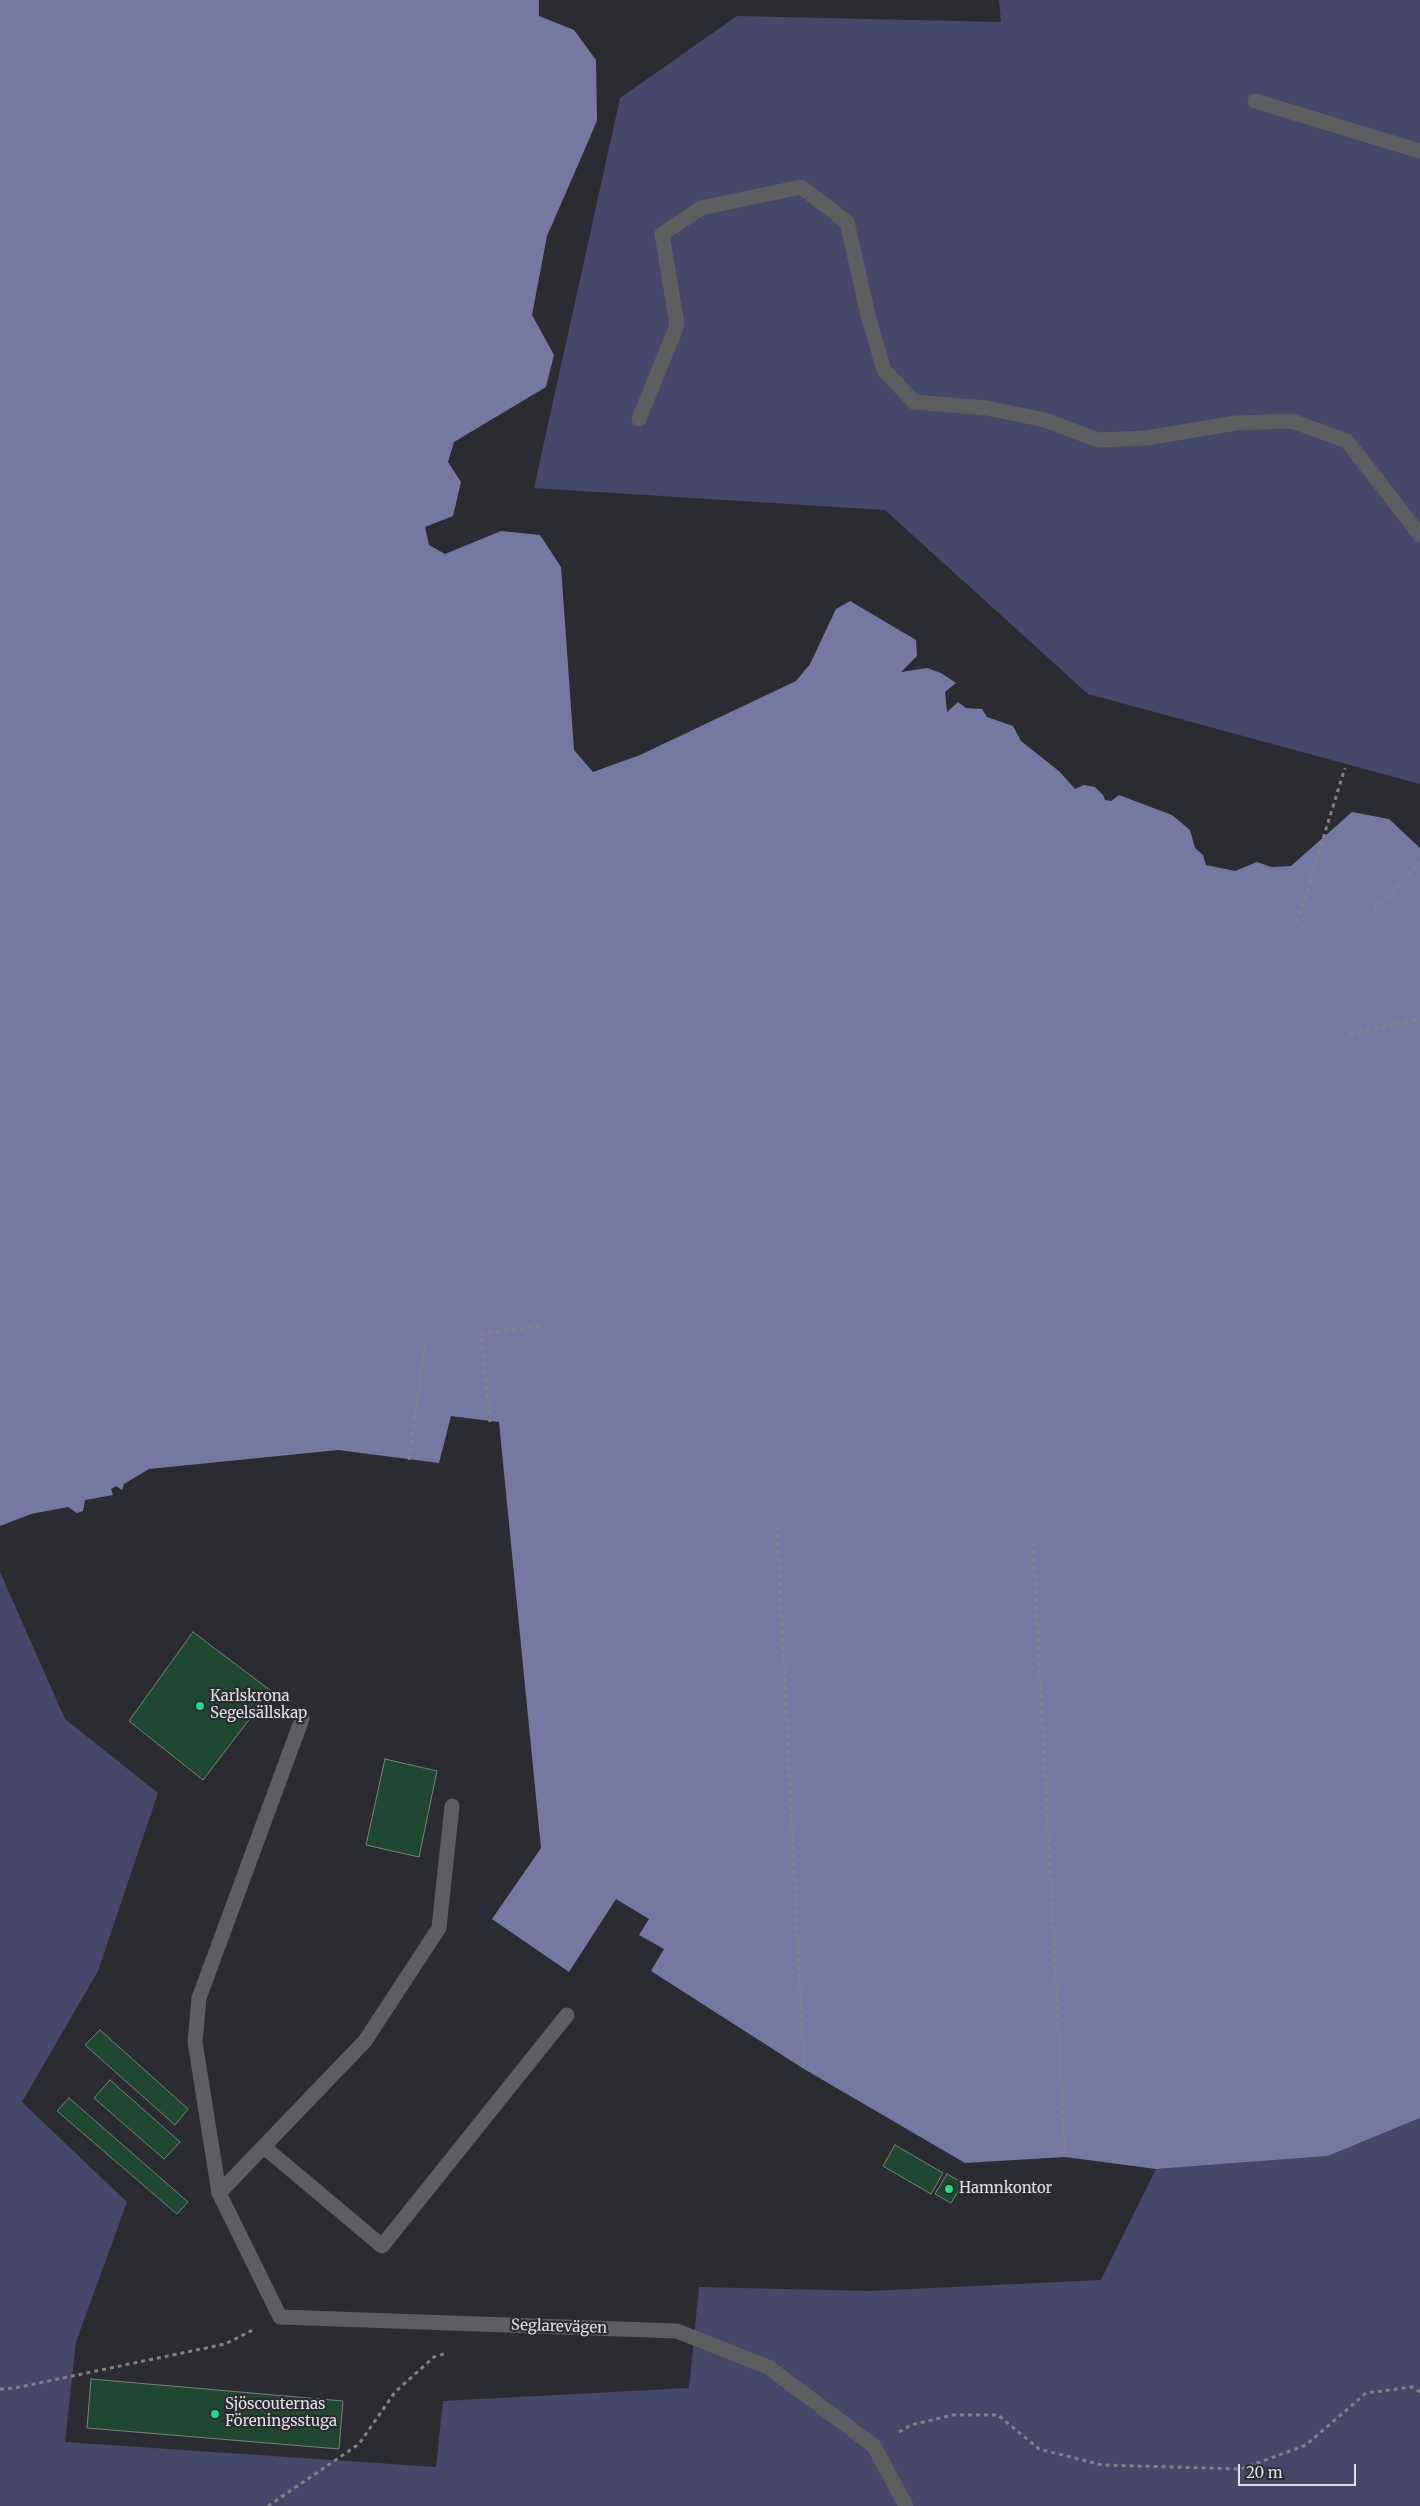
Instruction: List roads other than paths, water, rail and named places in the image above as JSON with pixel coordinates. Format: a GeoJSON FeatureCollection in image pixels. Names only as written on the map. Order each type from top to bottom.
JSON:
{"type":"FeatureCollection","features":[{"type":"Feature","properties":{"kind":"street"},"geometry":{"type":"LineString","coordinates":[[1255,101],[1420,151]]}},
{"type":"Feature","properties":{"kind":"street"},"geometry":{"type":"LineString","coordinates":[[639,419],[677,325],[662,234],[701,208],[802,187],[847,222],[869,319],[884,370],[914,402],[987,408],[1045,420],[1098,440],[1147,438],[1236,423],[1292,422],[1347,441],[1420,535]]}},
{"type":"Feature","properties":{"kind":"street"},"geometry":{"type":"LineString","coordinates":[[219,2193],[195,2042],[199,1998],[302,1719]]}},
{"type":"Feature","properties":{"kind":"street"},"geometry":{"type":"LineString","coordinates":[[219,2193],[365,2041],[438,1928],[452,1806]]}},
{"type":"Feature","properties":{"kind":"street"},"geometry":{"type":"LineString","coordinates":[[264,2147],[382,2246],[567,2015]]}},
{"type":"Feature","properties":{"kind":"street","name":"Seglarevägen"},"geometry":{"type":"LineString","coordinates":[[219,2193],[280,2317],[677,2331],[768,2367],[874,2446],[906,2506]]}},
{"type":"Feature","properties":{"kind":"place","name":"Karlskrona Segelsällskap"},"geometry":{"type":"Point","coordinates":[200,1706]}},
{"type":"Feature","properties":{"kind":"place","name":"Hamnkontor"},"geometry":{"type":"Point","coordinates":[949,2189]}},
{"type":"Feature","properties":{"kind":"place","name":"Sjöscouternas Föreningsstuga"},"geometry":{"type":"Point","coordinates":[215,2414]}}]}
